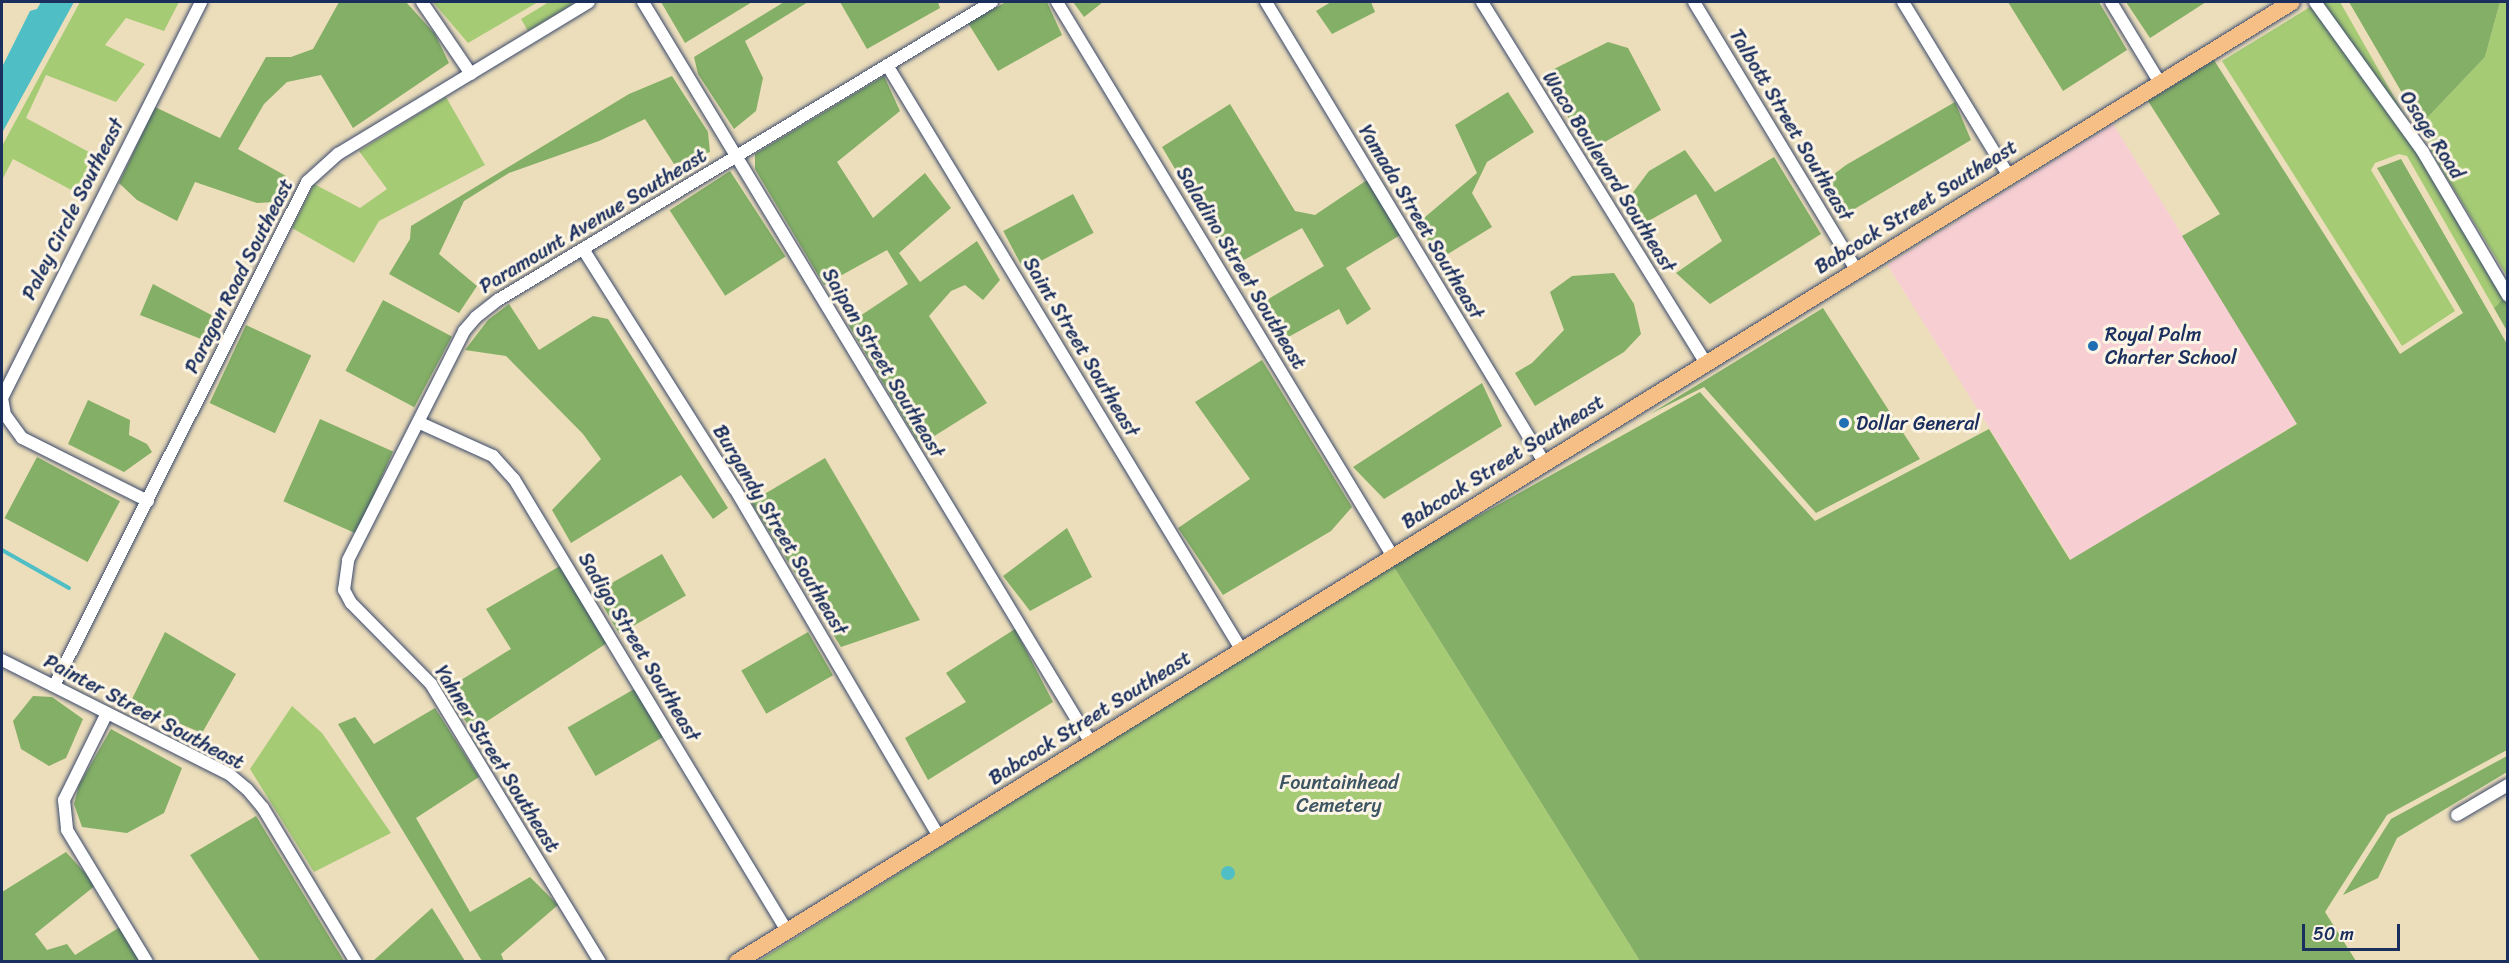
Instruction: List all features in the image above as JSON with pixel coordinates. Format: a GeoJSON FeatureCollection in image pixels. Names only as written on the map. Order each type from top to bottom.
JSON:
{"type":"FeatureCollection","features":[{"type":"Feature","properties":{"kind":"main road","name":"Babcock Street Southeast"},"geometry":{"type":"LineString","coordinates":[[737,962],[938,835],[1091,743],[1855,268],[2292,2]]}},
{"type":"Feature","properties":{"kind":"street","name":"Paley Circle Southeast"},"geometry":{"type":"LineString","coordinates":[[148,501],[22,438],[5,415],[2,398],[201,2]]}},
{"type":"Feature","properties":{"kind":"street"},"geometry":{"type":"LineString","coordinates":[[422,2],[471,74]]}},
{"type":"Feature","properties":{"kind":"street","name":"Paragon Road Southeast"},"geometry":{"type":"LineString","coordinates":[[54,686],[307,182],[338,154],[589,2]]}},
{"type":"Feature","properties":{"kind":"street","name":"Saipan Street Southeast"},"geometry":{"type":"LineString","coordinates":[[643,2],[1091,743]]}},
{"type":"Feature","properties":{"kind":"street","name":"Paramount Avenue Southeast"},"geometry":{"type":"LineString","coordinates":[[344,590],[348,560],[420,423],[464,331],[476,317],[583,249],[992,2]]}},
{"type":"Feature","properties":{"kind":"street","name":"Saladino Street Southeast"},"geometry":{"type":"LineString","coordinates":[[1057,2],[1392,555]]}},
{"type":"Feature","properties":{"kind":"street","name":"Yamada Street Southeast"},"geometry":{"type":"LineString","coordinates":[[1266,2],[1544,462]]}},
{"type":"Feature","properties":{"kind":"street","name":"Waco Boulevard Southeast"},"geometry":{"type":"LineString","coordinates":[[1482,2],[1705,362]]}},
{"type":"Feature","properties":{"kind":"street","name":"Talbott Street Southeast"},"geometry":{"type":"LineString","coordinates":[[1694,2],[1855,268]]}},
{"type":"Feature","properties":{"kind":"street"},"geometry":{"type":"LineString","coordinates":[[1903,2],[2008,174]]}},
{"type":"Feature","properties":{"kind":"street"},"geometry":{"type":"LineString","coordinates":[[2110,2],[2160,83]]}},
{"type":"Feature","properties":{"kind":"street","name":"Osage Road"},"geometry":{"type":"LineString","coordinates":[[2315,2],[2423,152],[2508,296]]}},
{"type":"Feature","properties":{"kind":"street","name":"Saint Street Southeast"},"geometry":{"type":"LineString","coordinates":[[887,65],[1241,649]]}},
{"type":"Feature","properties":{"kind":"street","name":"Burgandy Street Southeast"},"geometry":{"type":"LineString","coordinates":[[583,249],[735,489],[938,835]]}},
{"type":"Feature","properties":{"kind":"street","name":"Sadigo Street Southeast"},"geometry":{"type":"LineString","coordinates":[[420,423],[493,456],[514,479],[787,931]]}},
{"type":"Feature","properties":{"kind":"street","name":"Yahner Street Southeast"},"geometry":{"type":"LineString","coordinates":[[344,590],[351,603],[431,684],[600,962]]}},
{"type":"Feature","properties":{"kind":"street","name":"Painter Street Southeast"},"geometry":{"type":"LineString","coordinates":[[2,660],[106,715],[229,774],[247,789],[263,807],[356,962]]}},
{"type":"Feature","properties":{"kind":"street"},"geometry":{"type":"LineString","coordinates":[[106,715],[64,800],[68,830],[147,962]]}},
{"type":"Feature","properties":{"kind":"street"},"geometry":{"type":"LineString","coordinates":[[2457,815],[2508,785]]}},
{"type":"Feature","properties":{"kind":"shaded area","name":"Royal Palm Charter School"},"geometry":{"type":"Polygon","coordinates":[[[2113,124],[2299,422],[2073,563],[1887,265],[2113,124]]]}},
{"type":"Feature","properties":{"kind":"green space"},"geometry":{"type":"Polygon","coordinates":[[[80,2],[179,2],[164,31],[126,18],[105,45],[145,64],[116,102],[46,75],[26,118],[100,158],[79,194],[13,159],[2,180],[2,146],[80,2]]]}},
{"type":"Feature","properties":{"kind":"green space"},"geometry":{"type":"Polygon","coordinates":[[[339,2],[406,2],[435,34],[449,63],[353,128],[321,75],[287,82],[264,104],[238,149],[286,176],[276,202],[257,203],[195,182],[177,221],[137,200],[119,183],[155,107],[220,138],[266,57],[291,57],[313,49],[339,2]]]}},
{"type":"Feature","properties":{"kind":"green space"},"geometry":{"type":"Polygon","coordinates":[[[433,2],[538,2],[468,43],[433,2]]]}},
{"type":"Feature","properties":{"kind":"green space"},"geometry":{"type":"Polygon","coordinates":[[[549,2],[576,2],[528,31],[521,19],[549,2]]]}},
{"type":"Feature","properties":{"kind":"green space"},"geometry":{"type":"Polygon","coordinates":[[[661,2],[752,2],[685,43],[661,2]]]}},
{"type":"Feature","properties":{"kind":"green space"},"geometry":{"type":"Polygon","coordinates":[[[784,2],[808,2],[745,41],[763,78],[756,111],[734,129],[698,74],[694,57],[784,2]]]}},
{"type":"Feature","properties":{"kind":"green space"},"geometry":{"type":"Polygon","coordinates":[[[840,2],[938,2],[940,8],[867,49],[840,2]]]}},
{"type":"Feature","properties":{"kind":"green space"},"geometry":{"type":"Polygon","coordinates":[[[1006,2],[1047,2],[1062,35],[998,71],[968,23],[1006,2]]]}},
{"type":"Feature","properties":{"kind":"green space"},"geometry":{"type":"Polygon","coordinates":[[[1073,2],[1103,2],[1084,17],[1073,2]]]}},
{"type":"Feature","properties":{"kind":"green space"},"geometry":{"type":"Polygon","coordinates":[[[1331,2],[1371,2],[1375,12],[1332,34],[1316,11],[1331,2]]]}},
{"type":"Feature","properties":{"kind":"green space"},"geometry":{"type":"Polygon","coordinates":[[[2008,2],[2099,2],[2127,50],[2063,91],[2008,2]]]}},
{"type":"Feature","properties":{"kind":"green space"},"geometry":{"type":"Polygon","coordinates":[[[2126,2],[2206,2],[2150,38],[2126,2]]]}},
{"type":"Feature","properties":{"kind":"green space"},"geometry":{"type":"Polygon","coordinates":[[[2318,2],[2340,2],[2507,295],[2494,308],[2407,156],[2399,154],[2375,163],[2371,170],[2455,311],[2402,346],[2222,61],[2318,2]]]}},
{"type":"Feature","properties":{"kind":"green space"},"geometry":{"type":"Polygon","coordinates":[[[2349,2],[2500,2],[2485,57],[2427,118],[2429,139],[2349,2]]]}},
{"type":"Feature","properties":{"kind":"green space"},"geometry":{"type":"Polygon","coordinates":[[[2500,2],[2507,2],[2507,276],[2430,150],[2427,118],[2485,57],[2500,2]]]}},
{"type":"Feature","properties":{"kind":"green space"},"geometry":{"type":"Polygon","coordinates":[[[1608,42],[1628,48],[1661,110],[1589,151],[1542,75],[1608,42]]]}},
{"type":"Feature","properties":{"kind":"green space"},"geometry":{"type":"Polygon","coordinates":[[[2214,60],[2400,354],[2463,313],[2377,168],[2401,159],[2507,344],[2507,750],[2387,815],[2325,912],[2356,961],[1640,961],[1392,564],[1700,392],[1815,521],[1989,429],[2070,560],[2297,424],[2182,236],[2220,214],[2148,101],[2214,60]]]}},
{"type":"Feature","properties":{"kind":"green space"},"geometry":{"type":"Polygon","coordinates":[[[672,76],[708,132],[710,152],[674,164],[645,119],[599,141],[509,173],[464,201],[439,254],[477,286],[459,313],[389,274],[410,239],[411,226],[629,94],[672,76]]]}},
{"type":"Feature","properties":{"kind":"green space"},"geometry":{"type":"Polygon","coordinates":[[[884,76],[900,111],[837,162],[873,218],[925,173],[951,208],[899,253],[920,282],[977,241],[1000,280],[983,300],[965,285],[951,291],[929,316],[987,403],[920,445],[848,324],[908,284],[887,250],[824,285],[755,169],[755,154],[884,76]]]}},
{"type":"Feature","properties":{"kind":"green space"},"geometry":{"type":"Polygon","coordinates":[[[1508,92],[1534,132],[1487,162],[1472,193],[1492,227],[1438,260],[1418,223],[1477,173],[1455,125],[1508,92]]]}},
{"type":"Feature","properties":{"kind":"green space"},"geometry":{"type":"Polygon","coordinates":[[[446,97],[485,165],[379,221],[354,263],[292,228],[314,184],[360,208],[387,189],[359,151],[446,97]]]}},
{"type":"Feature","properties":{"kind":"green space"},"geometry":{"type":"Polygon","coordinates":[[[1955,102],[1971,140],[1846,214],[1817,187],[1846,165],[1955,102]]]}},
{"type":"Feature","properties":{"kind":"green space"},"geometry":{"type":"Polygon","coordinates":[[[1230,104],[1295,211],[1315,215],[1367,180],[1402,234],[1346,268],[1371,309],[1347,325],[1339,309],[1283,340],[1260,304],[1324,266],[1302,228],[1233,266],[1162,147],[1230,104]]]}},
{"type":"Feature","properties":{"kind":"green space"},"geometry":{"type":"Polygon","coordinates":[[[1685,150],[1715,192],[1774,157],[1821,234],[1710,304],[1676,273],[1722,241],[1696,194],[1645,223],[1631,213],[1631,195],[1649,171],[1685,150]]]}},
{"type":"Feature","properties":{"kind":"green space"},"geometry":{"type":"Polygon","coordinates":[[[730,171],[786,257],[725,296],[670,210],[730,171]]]}},
{"type":"Feature","properties":{"kind":"green space"},"geometry":{"type":"Polygon","coordinates":[[[1073,194],[1094,233],[1024,270],[1003,231],[1073,194]]]}},
{"type":"Feature","properties":{"kind":"green space"},"geometry":{"type":"Polygon","coordinates":[[[1614,273],[1634,304],[1641,334],[1624,352],[1535,406],[1515,373],[1532,363],[1564,330],[1550,292],[1572,276],[1614,273]]]}},
{"type":"Feature","properties":{"kind":"green space"},"geometry":{"type":"Polygon","coordinates":[[[153,284],[215,317],[201,339],[140,315],[153,284]]]}},
{"type":"Feature","properties":{"kind":"green space"},"geometry":{"type":"Polygon","coordinates":[[[2507,295],[2507,331],[2494,308],[2507,295]]]}},
{"type":"Feature","properties":{"kind":"green space"},"geometry":{"type":"Polygon","coordinates":[[[383,300],[452,337],[414,407],[345,371],[383,300]]]}},
{"type":"Feature","properties":{"kind":"green space"},"geometry":{"type":"Polygon","coordinates":[[[509,304],[539,350],[593,316],[608,319],[728,508],[713,519],[681,475],[571,543],[552,510],[601,459],[583,434],[506,356],[465,350],[488,320],[509,304]]]}},
{"type":"Feature","properties":{"kind":"green space"},"geometry":{"type":"Polygon","coordinates":[[[1823,308],[1920,459],[1816,513],[1704,387],[1650,414],[1823,308]]]}},
{"type":"Feature","properties":{"kind":"green space"},"geometry":{"type":"Polygon","coordinates":[[[246,325],[311,355],[275,433],[210,403],[246,325]]]}},
{"type":"Feature","properties":{"kind":"green space"},"geometry":{"type":"Polygon","coordinates":[[[1262,360],[1352,507],[1331,531],[1223,595],[1178,528],[1250,479],[1195,402],[1262,360]]]}},
{"type":"Feature","properties":{"kind":"green space"},"geometry":{"type":"Polygon","coordinates":[[[1482,383],[1502,426],[1384,499],[1353,467],[1482,383]]]}},
{"type":"Feature","properties":{"kind":"green space"},"geometry":{"type":"Polygon","coordinates":[[[88,400],[130,420],[129,435],[147,444],[152,452],[124,472],[68,444],[88,400]]]}},
{"type":"Feature","properties":{"kind":"green space"},"geometry":{"type":"Polygon","coordinates":[[[320,419],[393,452],[356,534],[283,501],[320,419]]]}},
{"type":"Feature","properties":{"kind":"green space"},"geometry":{"type":"Polygon","coordinates":[[[37,457],[120,501],[88,562],[5,518],[37,457]]]}},
{"type":"Feature","properties":{"kind":"green space"},"geometry":{"type":"Polygon","coordinates":[[[825,458],[920,620],[841,647],[751,502],[825,458]]]}},
{"type":"Feature","properties":{"kind":"green space"},"geometry":{"type":"Polygon","coordinates":[[[1067,528],[1092,577],[1030,611],[1003,576],[1067,528]]]}},
{"type":"Feature","properties":{"kind":"green space"},"geometry":{"type":"Polygon","coordinates":[[[662,554],[686,596],[619,634],[595,592],[662,554]]]}},
{"type":"Feature","properties":{"kind":"green space","name":"Fountainhead Cemetery"},"geometry":{"type":"Polygon","coordinates":[[[1392,564],[1640,961],[757,962],[1392,564]]]}},
{"type":"Feature","properties":{"kind":"green space"},"geometry":{"type":"Polygon","coordinates":[[[560,566],[607,643],[472,731],[445,690],[511,649],[486,609],[560,566]]]}},
{"type":"Feature","properties":{"kind":"green space"},"geometry":{"type":"Polygon","coordinates":[[[1015,629],[1053,702],[928,780],[905,738],[966,702],[946,673],[1015,629]]]}},
{"type":"Feature","properties":{"kind":"green space"},"geometry":{"type":"Polygon","coordinates":[[[165,632],[236,674],[202,733],[130,703],[165,632]]]}},
{"type":"Feature","properties":{"kind":"green space"},"geometry":{"type":"Polygon","coordinates":[[[808,632],[833,675],[766,714],[741,670],[808,632]]]}},
{"type":"Feature","properties":{"kind":"green space"},"geometry":{"type":"Polygon","coordinates":[[[636,688],[664,736],[596,776],[568,728],[636,688]]]}},
{"type":"Feature","properties":{"kind":"green space"},"geometry":{"type":"Polygon","coordinates":[[[33,696],[52,697],[83,719],[66,758],[49,766],[21,749],[13,721],[33,696]]]}},
{"type":"Feature","properties":{"kind":"green space"},"geometry":{"type":"Polygon","coordinates":[[[292,706],[322,733],[391,833],[314,872],[250,769],[292,706]]]}},
{"type":"Feature","properties":{"kind":"green space"},"geometry":{"type":"Polygon","coordinates":[[[435,708],[479,777],[416,818],[470,912],[530,877],[558,905],[501,954],[504,961],[482,961],[338,724],[355,717],[374,744],[435,708]]]}},
{"type":"Feature","properties":{"kind":"green space"},"geometry":{"type":"Polygon","coordinates":[[[111,729],[182,768],[164,813],[127,833],[82,827],[74,804],[79,785],[111,729]]]}},
{"type":"Feature","properties":{"kind":"green space"},"geometry":{"type":"Polygon","coordinates":[[[2507,756],[2507,772],[2397,838],[2378,878],[2343,895],[2391,819],[2507,756]]]}},
{"type":"Feature","properties":{"kind":"green space"},"geometry":{"type":"Polygon","coordinates":[[[256,816],[344,961],[260,961],[190,855],[256,816]]]}},
{"type":"Feature","properties":{"kind":"green space"},"geometry":{"type":"Polygon","coordinates":[[[66,852],[96,885],[35,934],[47,950],[67,944],[75,955],[120,927],[141,962],[2,962],[2,892],[66,852]]]}},
{"type":"Feature","properties":{"kind":"green space"},"geometry":{"type":"Polygon","coordinates":[[[432,908],[465,961],[373,961],[432,908]]]}},
{"type":"Feature","properties":{"kind":"water"},"geometry":{"type":"Polygon","coordinates":[[[41,2],[74,2],[2,133],[2,67],[30,11],[37,9],[41,2]]]}},
{"type":"Feature","properties":{"kind":"water"},"geometry":{"type":"Polygon","coordinates":[[[1225,866],[1231,866],[1235,873],[1231,880],[1225,880],[1221,876],[1221,870],[1225,866]]]}},
{"type":"Feature","properties":{"kind":"waterway"},"geometry":{"type":"LineString","coordinates":[[2,550],[69,588]]}},
{"type":"Feature","properties":{"kind":"place","name":"Royal Palm Charter School"},"geometry":{"type":"Point","coordinates":[2093,346]}},
{"type":"Feature","properties":{"kind":"place","name":"Dollar General"},"geometry":{"type":"Point","coordinates":[1844,423]}}]}
